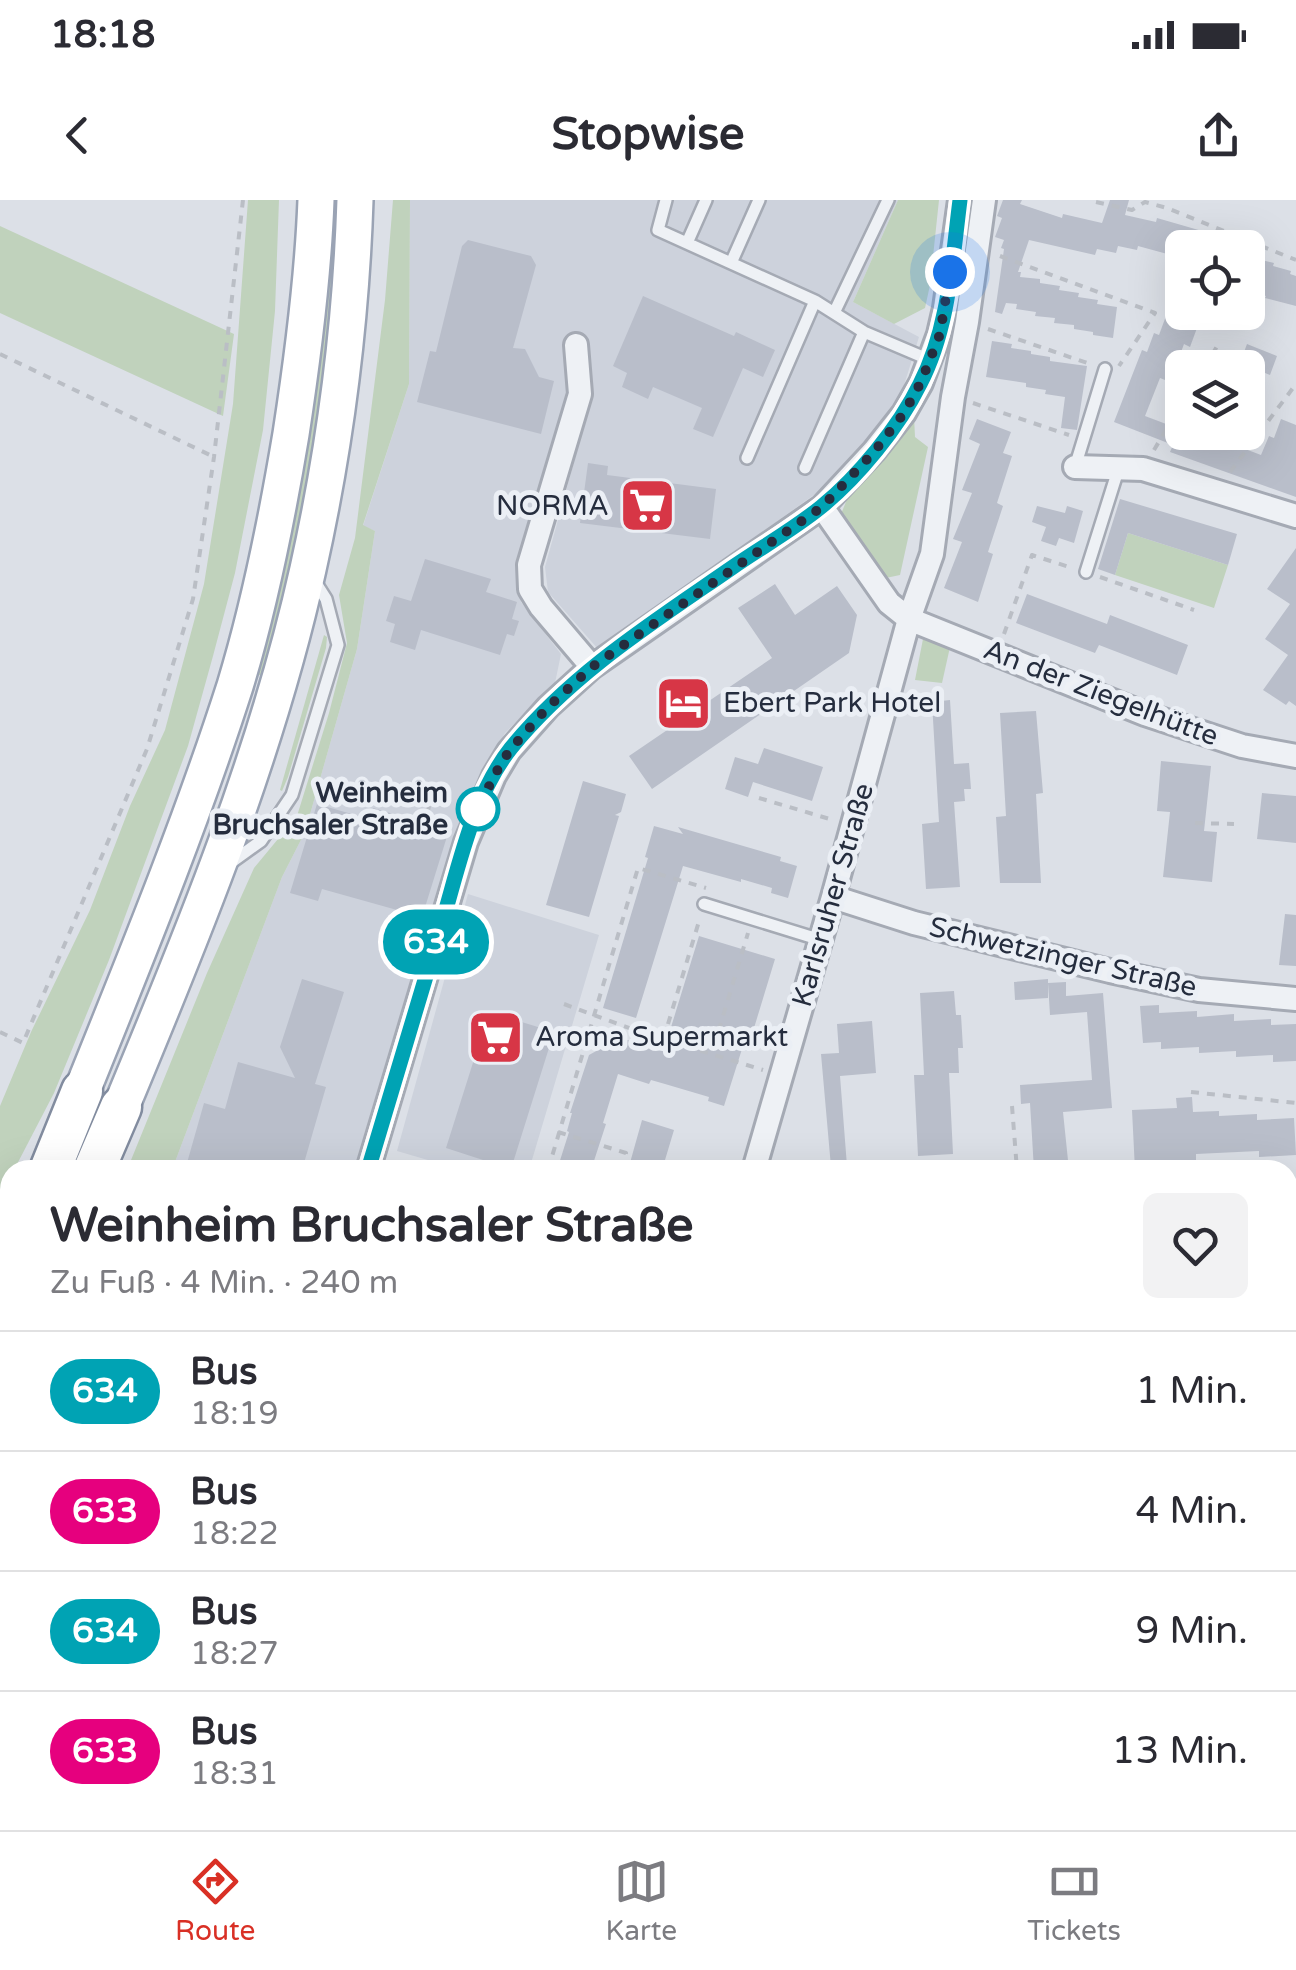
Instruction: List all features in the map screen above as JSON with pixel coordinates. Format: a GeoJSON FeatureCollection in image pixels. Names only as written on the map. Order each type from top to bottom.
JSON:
{"type":"FeatureCollection","features":[{"type":"Feature","properties":{"kind":"highway"},"geometry":{"type":"LineString","coordinates":[[54,1160],[82,1091]]}},
{"type":"Feature","properties":{"kind":"highway"},"geometry":{"type":"LineString","coordinates":[[98,1160],[121,1106]]}},
{"type":"Feature","properties":{"kind":"main road"},"geometry":{"type":"LineString","coordinates":[[82,1091],[174,862],[236,682],[282,490],[305,344],[316,200]]}},
{"type":"Feature","properties":{"kind":"main road"},"geometry":{"type":"LineString","coordinates":[[121,1106],[246,785],[308,570],[334,431],[353,271],[355,200]]}},
{"type":"Feature","properties":{"kind":"street"},"geometry":{"type":"LineString","coordinates":[[371,1160],[466,842],[509,751],[548,707],[592,667],[822,507],[874,452],[904,413],[930,360],[946,308],[960,200]]}},
{"type":"Feature","properties":{"kind":"street","name":"Karlsruher Straße"},"geometry":{"type":"LineString","coordinates":[[757,1160],[909,618],[932,554],[984,200]]}},
{"type":"Feature","properties":{"kind":"street"},"geometry":{"type":"LineString","coordinates":[[576,345],[580,394],[529,565],[530,589],[592,667]]}},
{"type":"Feature","properties":{"kind":"street"},"geometry":{"type":"LineString","coordinates":[[1075,467],[1143,468],[1296,516]]}},
{"type":"Feature","properties":{"kind":"street"},"geometry":{"type":"LineString","coordinates":[[822,507],[888,603],[909,618]]}},
{"type":"Feature","properties":{"kind":"street","name":"An der Ziegelhütte"},"geometry":{"type":"LineString","coordinates":[[909,618],[1145,714],[1242,746],[1296,756]]}},
{"type":"Feature","properties":{"kind":"street","name":"Schwetzinger Straße"},"geometry":{"type":"LineString","coordinates":[[833,897],[952,933],[1110,971],[1199,990],[1296,999]]}},
{"type":"Feature","properties":{"kind":"lane"},"geometry":{"type":"LineString","coordinates":[[666,200],[658,230],[815,301],[864,332],[930,360]]}},
{"type":"Feature","properties":{"kind":"lane"},"geometry":{"type":"LineString","coordinates":[[687,243],[706,200]]}},
{"type":"Feature","properties":{"kind":"lane"},"geometry":{"type":"LineString","coordinates":[[731,263],[759,200]]}},
{"type":"Feature","properties":{"kind":"lane"},"geometry":{"type":"LineString","coordinates":[[834,313],[888,200]]}},
{"type":"Feature","properties":{"kind":"lane"},"geometry":{"type":"LineString","coordinates":[[747,458],[815,301]]}},
{"type":"Feature","properties":{"kind":"lane"},"geometry":{"type":"LineString","coordinates":[[806,468],[864,332]]}},
{"type":"Feature","properties":{"kind":"lane"},"geometry":{"type":"LineString","coordinates":[[1075,467],[1106,369]]}},
{"type":"Feature","properties":{"kind":"lane"},"geometry":{"type":"LineString","coordinates":[[1086,572],[1119,468]]}},
{"type":"Feature","properties":{"kind":"lane"},"geometry":{"type":"LineString","coordinates":[[213,875],[260,841],[292,795],[338,644],[326,599],[308,570]]}},
{"type":"Feature","properties":{"kind":"lane"},"geometry":{"type":"LineString","coordinates":[[704,904],[821,940]]}},
{"type":"Feature","properties":{"kind":"path"},"geometry":{"type":"LineString","coordinates":[[0,1032],[24,1043],[147,749],[193,599],[214,457],[243,200]]}},
{"type":"Feature","properties":{"kind":"path"},"geometry":{"type":"LineString","coordinates":[[1096,202],[1132,210],[1145,202],[1167,208],[1296,260]]}},
{"type":"Feature","properties":{"kind":"path"},"geometry":{"type":"LineString","coordinates":[[967,322],[1115,371],[1156,314],[976,247]]}},
{"type":"Feature","properties":{"kind":"path"},"geometry":{"type":"LineString","coordinates":[[1215,350],[1219,343]]}},
{"type":"Feature","properties":{"kind":"path"},"geometry":{"type":"LineString","coordinates":[[0,354],[214,457]]}},
{"type":"Feature","properties":{"kind":"path"},"geometry":{"type":"LineString","coordinates":[[1216,491],[1296,384]]}},
{"type":"Feature","properties":{"kind":"path"},"geometry":{"type":"LineString","coordinates":[[953,397],[1083,439]]}},
{"type":"Feature","properties":{"kind":"path"},"geometry":{"type":"LineString","coordinates":[[1143,468],[1165,431]]}},
{"type":"Feature","properties":{"kind":"path"},"geometry":{"type":"LineString","coordinates":[[996,654],[1032,555],[1194,610]]}},
{"type":"Feature","properties":{"kind":"path"},"geometry":{"type":"LineString","coordinates":[[759,798],[852,826]]}},
{"type":"Feature","properties":{"kind":"path"},"geometry":{"type":"LineString","coordinates":[[422,835],[429,806]]}},
{"type":"Feature","properties":{"kind":"path"},"geometry":{"type":"LineString","coordinates":[[1194,823],[1234,824]]}},
{"type":"Feature","properties":{"kind":"path"},"geometry":{"type":"LineString","coordinates":[[425,828],[466,842]]}},
{"type":"Feature","properties":{"kind":"path"},"geometry":{"type":"LineString","coordinates":[[551,1160],[638,868],[714,891]]}},
{"type":"Feature","properties":{"kind":"path"},"geometry":{"type":"LineString","coordinates":[[668,1024],[704,904]]}},
{"type":"Feature","properties":{"kind":"path"},"geometry":{"type":"LineString","coordinates":[[714,1046],[753,919]]}},
{"type":"Feature","properties":{"kind":"path"},"geometry":{"type":"LineString","coordinates":[[564,1004],[782,1076]]}},
{"type":"Feature","properties":{"kind":"path"},"geometry":{"type":"LineString","coordinates":[[1191,1092],[1296,1103]]}},
{"type":"Feature","properties":{"kind":"path"},"geometry":{"type":"LineString","coordinates":[[1012,1106],[1016,1160]]}},
{"type":"Feature","properties":{"kind":"path"},"geometry":{"type":"LineString","coordinates":[[558,1132],[626,1153],[624,1160]]}},
{"type":"Feature","properties":{"kind":"shaded area"},"geometry":{"type":"Polygon","coordinates":[[[410,200],[898,200],[853,302],[919,337],[896,411],[818,492],[598,649],[548,592],[545,567],[574,462],[549,456],[516,568],[521,602],[561,654],[555,683],[505,733],[476,785],[457,833],[360,1160],[176,1160],[282,877],[305,832],[357,649],[375,531],[363,526],[409,384],[410,200]]]}},
{"type":"Feature","properties":{"kind":"shaded area"},"geometry":{"type":"Polygon","coordinates":[[[468,894],[599,935],[532,1160],[428,1160],[397,1151],[468,894]]]}},
{"type":"Feature","properties":{"kind":"green space"},"geometry":{"type":"Polygon","coordinates":[[[248,200],[279,200],[275,311],[263,430],[235,573],[188,746],[109,960],[54,1093],[19,1160],[0,1160],[0,1106],[90,910],[130,806],[165,730],[204,584],[233,404],[248,200]]]}},
{"type":"Feature","properties":{"kind":"green space"},"geometry":{"type":"Polygon","coordinates":[[[327,200],[338,200],[334,298],[325,380],[298,538],[262,676],[253,673],[327,200]]]}},
{"type":"Feature","properties":{"kind":"green space"},"geometry":{"type":"Polygon","coordinates":[[[393,200],[410,200],[409,384],[363,525],[375,531],[357,649],[305,832],[282,877],[176,1160],[131,1160],[254,868],[297,816],[329,713],[347,643],[339,595],[355,538],[385,300],[393,200]]]}},
{"type":"Feature","properties":{"kind":"green space"},"geometry":{"type":"Polygon","coordinates":[[[898,200],[939,200],[925,308],[894,324],[853,302],[898,200]]]}},
{"type":"Feature","properties":{"kind":"green space"},"geometry":{"type":"Polygon","coordinates":[[[0,226],[234,334],[223,416],[0,313],[0,226]]]}},
{"type":"Feature","properties":{"kind":"green space"},"geometry":{"type":"Polygon","coordinates":[[[914,416],[915,437],[928,447],[900,575],[881,579],[849,538],[841,514],[852,487],[914,416]]]}},
{"type":"Feature","properties":{"kind":"green space"},"geometry":{"type":"Polygon","coordinates":[[[1128,533],[1228,565],[1214,608],[1115,575],[1128,533]]]}},
{"type":"Feature","properties":{"kind":"green space"},"geometry":{"type":"Polygon","coordinates":[[[324,635],[326,648],[282,791],[280,790],[324,635]]]}},
{"type":"Feature","properties":{"kind":"green space"},"geometry":{"type":"Polygon","coordinates":[[[923,639],[950,647],[942,683],[915,680],[923,639]]]}},
{"type":"Feature","properties":{"kind":"building"},"geometry":{"type":"Polygon","coordinates":[[[1003,200],[1022,200],[1020,204],[1062,218],[1063,214],[1102,223],[1110,200],[1129,200],[1125,215],[1156,222],[1157,218],[1199,230],[1165,230],[1165,253],[1138,246],[1137,250],[1118,246],[1116,253],[1097,249],[1095,255],[1029,240],[1018,272],[1020,277],[1040,279],[1040,283],[1060,286],[1059,290],[1079,293],[1078,297],[1098,300],[1097,304],[1117,307],[1113,338],[1054,323],[1055,318],[1016,309],[1017,304],[1006,303],[1002,314],[995,312],[1004,249],[1004,240],[995,237],[1002,218],[997,216],[1003,200]]]}},
{"type":"Feature","properties":{"kind":"building"},"geometry":{"type":"Polygon","coordinates":[[[468,240],[531,256],[536,265],[513,348],[525,349],[539,377],[554,381],[541,434],[417,402],[430,351],[436,352],[462,246],[468,240]]]}},
{"type":"Feature","properties":{"kind":"building"},"geometry":{"type":"Polygon","coordinates":[[[1265,261],[1296,276],[1296,306],[1266,296],[1265,261]]]}},
{"type":"Feature","properties":{"kind":"building"},"geometry":{"type":"Polygon","coordinates":[[[643,296],[775,350],[763,377],[743,368],[713,437],[693,429],[702,408],[653,387],[648,399],[622,387],[627,373],[613,366],[643,296]]]}},
{"type":"Feature","properties":{"kind":"building"},"geometry":{"type":"Polygon","coordinates":[[[1165,319],[1165,330],[1196,330],[1190,347],[1184,344],[1182,350],[1165,350],[1165,380],[1160,378],[1145,416],[1165,424],[1165,442],[1114,422],[1142,350],[1147,352],[1154,333],[1159,335],[1165,319]]]}},
{"type":"Feature","properties":{"kind":"building"},"geometry":{"type":"Polygon","coordinates":[[[992,341],[1050,357],[1050,361],[1087,366],[1077,430],[1061,428],[1065,397],[1045,394],[1046,390],[1026,387],[1026,383],[986,377],[992,341]]]}},
{"type":"Feature","properties":{"kind":"building"},"geometry":{"type":"Polygon","coordinates":[[[1265,351],[1277,356],[1270,375],[1265,373],[1265,351]]]}},
{"type":"Feature","properties":{"kind":"building"},"geometry":{"type":"Polygon","coordinates":[[[977,419],[1011,432],[1003,453],[1012,456],[997,503],[1003,506],[978,602],[944,588],[962,542],[953,539],[972,493],[962,490],[980,444],[969,439],[977,419]]]}},
{"type":"Feature","properties":{"kind":"building"},"geometry":{"type":"Polygon","coordinates":[[[1281,419],[1296,425],[1296,497],[1170,452],[1248,450],[1261,455],[1269,436],[1274,438],[1281,419]]]}},
{"type":"Feature","properties":{"kind":"building","name":"NORMA"},"geometry":{"type":"Polygon","coordinates":[[[588,463],[608,466],[607,475],[716,489],[710,539],[580,523],[588,463]]]}},
{"type":"Feature","properties":{"kind":"building"},"geometry":{"type":"Polygon","coordinates":[[[1120,499],[1237,534],[1228,565],[1128,533],[1115,575],[1098,569],[1120,499]]]}},
{"type":"Feature","properties":{"kind":"building"},"geometry":{"type":"Polygon","coordinates":[[[1037,506],[1065,513],[1067,506],[1083,511],[1074,543],[1059,538],[1056,546],[1041,541],[1046,527],[1032,522],[1037,506]]]}},
{"type":"Feature","properties":{"kind":"building"},"geometry":{"type":"Polygon","coordinates":[[[1296,548],[1296,706],[1289,701],[1286,705],[1263,690],[1288,655],[1265,639],[1290,604],[1267,589],[1296,548]]]}},
{"type":"Feature","properties":{"kind":"building"},"geometry":{"type":"Polygon","coordinates":[[[425,559],[491,579],[486,592],[517,602],[512,619],[519,621],[514,636],[507,634],[500,655],[421,630],[415,650],[390,642],[395,624],[386,621],[394,596],[411,601],[425,559]]]}},
{"type":"Feature","properties":{"kind":"building"},"geometry":{"type":"Polygon","coordinates":[[[775,584],[795,615],[837,586],[857,615],[849,653],[652,789],[629,756],[676,724],[659,699],[691,676],[709,701],[772,658],[738,608],[775,584]]]}},
{"type":"Feature","properties":{"kind":"building"},"geometry":{"type":"Polygon","coordinates":[[[1027,594],[1107,624],[1110,615],[1188,645],[1177,675],[1099,645],[1095,653],[1016,623],[1027,594]]]}},
{"type":"Feature","properties":{"kind":"building"},"geometry":{"type":"Polygon","coordinates":[[[950,700],[954,764],[969,763],[971,789],[964,789],[965,801],[954,802],[960,887],[926,889],[922,824],[939,822],[932,702],[950,700]]]}},
{"type":"Feature","properties":{"kind":"building"},"geometry":{"type":"Polygon","coordinates":[[[1036,711],[1043,793],[1036,794],[1041,883],[1000,883],[996,817],[1006,816],[1000,713],[1036,711]]]}},
{"type":"Feature","properties":{"kind":"building"},"geometry":{"type":"Polygon","coordinates":[[[764,748],[823,767],[812,801],[753,782],[748,797],[725,789],[735,757],[758,764],[764,748]]]}},
{"type":"Feature","properties":{"kind":"building"},"geometry":{"type":"Polygon","coordinates":[[[1161,761],[1211,766],[1204,831],[1217,832],[1212,882],[1163,877],[1170,812],[1157,811],[1161,761]]]}},
{"type":"Feature","properties":{"kind":"building"},"geometry":{"type":"Polygon","coordinates":[[[583,781],[626,794],[621,812],[615,815],[619,816],[589,917],[546,905],[583,781]]]}},
{"type":"Feature","properties":{"kind":"building"},"geometry":{"type":"Polygon","coordinates":[[[1262,793],[1296,796],[1296,843],[1257,839],[1262,793]]]}},
{"type":"Feature","properties":{"kind":"building"},"geometry":{"type":"Polygon","coordinates":[[[317,804],[369,819],[373,808],[449,830],[422,917],[322,889],[318,901],[290,893],[317,804]]]}},
{"type":"Feature","properties":{"kind":"building"},"geometry":{"type":"Polygon","coordinates":[[[654,826],[683,834],[678,827],[781,857],[780,861],[797,866],[788,898],[771,893],[772,888],[683,866],[636,1018],[603,1008],[654,826]]]}},
{"type":"Feature","properties":{"kind":"building"},"geometry":{"type":"Polygon","coordinates":[[[1285,914],[1296,915],[1296,966],[1279,965],[1285,914]]]}},
{"type":"Feature","properties":{"kind":"building"},"geometry":{"type":"Polygon","coordinates":[[[699,936],[775,959],[747,1051],[742,1049],[724,1106],[708,1101],[709,1097],[618,1074],[594,1160],[560,1160],[589,1055],[620,1038],[664,1050],[699,936]]]}},
{"type":"Feature","properties":{"kind":"building"},"geometry":{"type":"Polygon","coordinates":[[[302,979],[344,992],[315,1084],[326,1087],[305,1160],[188,1160],[204,1103],[225,1109],[238,1062],[295,1078],[280,1047],[302,979]]]}},
{"type":"Feature","properties":{"kind":"building"},"geometry":{"type":"Polygon","coordinates":[[[1048,979],[1048,998],[1015,1000],[1014,982],[1048,979]]]}},
{"type":"Feature","properties":{"kind":"building"},"geometry":{"type":"Polygon","coordinates":[[[1066,982],[1066,996],[1103,993],[1112,1108],[1063,1112],[1068,1160],[1033,1160],[1030,1103],[1021,1104],[1020,1085],[1092,1080],[1087,1012],[1050,1015],[1048,983],[1066,982]]]}},
{"type":"Feature","properties":{"kind":"building"},"geometry":{"type":"Polygon","coordinates":[[[954,991],[956,1015],[961,1015],[963,1048],[958,1048],[959,1073],[949,1073],[953,1154],[918,1156],[914,1075],[924,1075],[920,993],[954,991]]]}},
{"type":"Feature","properties":{"kind":"building"},"geometry":{"type":"Polygon","coordinates":[[[1159,1005],[1159,1013],[1197,1011],[1197,1017],[1234,1014],[1234,1021],[1271,1019],[1271,1025],[1296,1024],[1296,1061],[1273,1062],[1273,1055],[1236,1057],[1236,1051],[1199,1053],[1199,1047],[1161,1049],[1161,1042],[1143,1043],[1140,1006],[1159,1005]]]}},
{"type":"Feature","properties":{"kind":"building"},"geometry":{"type":"Polygon","coordinates":[[[489,1012],[554,1032],[514,1160],[483,1160],[446,1148],[489,1012]]]}},
{"type":"Feature","properties":{"kind":"building"},"geometry":{"type":"Polygon","coordinates":[[[872,1021],[876,1073],[840,1076],[847,1160],[830,1160],[821,1054],[839,1053],[837,1024],[872,1021]]]}},
{"type":"Feature","properties":{"kind":"building"},"geometry":{"type":"Polygon","coordinates":[[[1192,1097],[1193,1112],[1219,1111],[1219,1116],[1257,1114],[1257,1120],[1294,1118],[1296,1155],[1259,1157],[1259,1151],[1196,1154],[1196,1160],[1134,1160],[1132,1110],[1177,1108],[1176,1098],[1192,1097]]]}},
{"type":"Feature","properties":{"kind":"building"},"geometry":{"type":"Polygon","coordinates":[[[642,1120],[674,1130],[665,1160],[631,1160],[642,1120]]]}},
{"type":"Feature","properties":{"kind":"bus line","name":"634"},"geometry":{"type":"LineString","coordinates":[[371,1160],[466,842],[509,751],[548,707],[592,667],[822,507],[874,452],[904,413],[940,334],[960,200]]}},
{"type":"Feature","properties":{"kind":"place","name":"NORMA"},"geometry":{"type":"Point","coordinates":[648,506]}},
{"type":"Feature","properties":{"kind":"place","name":"Ebert Park Hotel"},"geometry":{"type":"Point","coordinates":[684,703]}},
{"type":"Feature","properties":{"kind":"place","name":"Weinheim Bruchsaler Straße"},"geometry":{"type":"Point","coordinates":[478,809]}},
{"type":"Feature","properties":{"kind":"place","name":"Aroma Supermarkt"},"geometry":{"type":"Point","coordinates":[496,1037]}},
{"type":"Feature","properties":{"kind":"route"},"geometry":{"type":"LineString","coordinates":[[478,809],[476,814],[509,751],[548,707],[592,667],[822,507],[874,452],[904,413],[921,382],[940,334],[950,272]]}}]}
